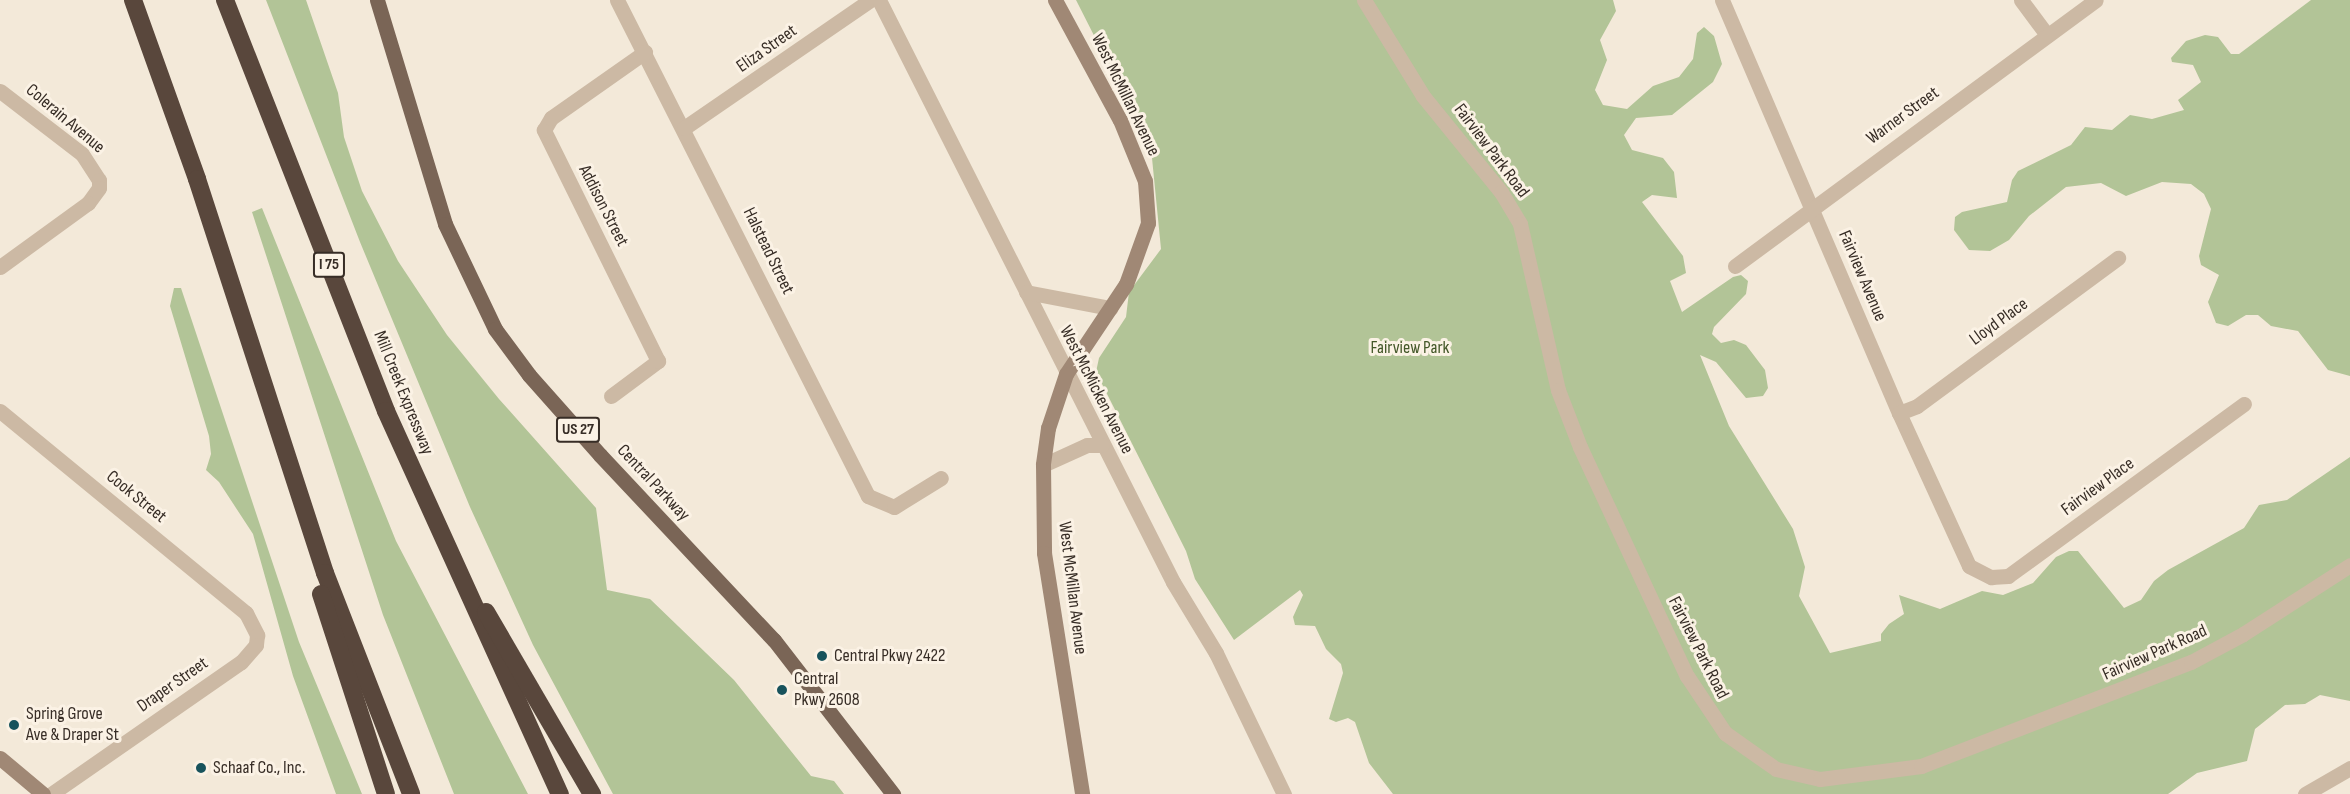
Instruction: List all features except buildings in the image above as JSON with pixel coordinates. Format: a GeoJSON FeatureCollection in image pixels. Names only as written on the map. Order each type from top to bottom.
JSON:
{"type":"FeatureCollection","features":[{"type":"Feature","properties":{"kind":"highway"},"geometry":{"type":"LineString","coordinates":[[133,0],[197,179],[275,428],[321,594],[386,794]]}},
{"type":"Feature","properties":{"kind":"highway","name":"Mill Creek Expressway"},"geometry":{"type":"LineString","coordinates":[[225,0],[382,400],[436,528],[560,794]]}},
{"type":"Feature","properties":{"kind":"highway"},"geometry":{"type":"LineString","coordinates":[[275,428],[373,700],[411,794]]}},
{"type":"Feature","properties":{"kind":"highway"},"geometry":{"type":"LineString","coordinates":[[436,528],[592,794]]}},
{"type":"Feature","properties":{"kind":"main road","name":"Central Parkway"},"geometry":{"type":"LineString","coordinates":[[377,0],[446,224],[495,329],[528,375],[774,640],[893,794]]}},
{"type":"Feature","properties":{"kind":"main road","name":"West McMillan Avenue"},"geometry":{"type":"LineString","coordinates":[[1055,0],[1120,120],[1145,181],[1148,223],[1142,249],[1110,308],[1066,374],[1048,429],[1043,465],[1044,553],[1082,794]]}},
{"type":"Feature","properties":{"kind":"main road"},"geometry":{"type":"LineString","coordinates":[[0,758],[43,794]]}},
{"type":"Feature","properties":{"kind":"street","name":"Halstead Street"},"geometry":{"type":"LineString","coordinates":[[617,0],[684,128],[868,496],[894,507],[941,477]]}},
{"type":"Feature","properties":{"kind":"street","name":"Eliza Street"},"geometry":{"type":"LineString","coordinates":[[684,128],[870,0]]}},
{"type":"Feature","properties":{"kind":"street","name":"West McMicken Avenue"},"geometry":{"type":"LineString","coordinates":[[879,0],[1102,445],[1173,582],[1216,653],[1284,794]]}},
{"type":"Feature","properties":{"kind":"street","name":"Fairview Park Road"},"geometry":{"type":"LineString","coordinates":[[1364,0],[1423,96],[1501,192],[1520,224],[1557,390],[1580,447],[1687,675],[1725,733],[1776,769],[1820,779],[1921,766],[2191,662],[2243,634],[2350,565]]}},
{"type":"Feature","properties":{"kind":"street","name":"Fairview Avenue"},"geometry":{"type":"LineString","coordinates":[[1722,0],[1899,412],[1970,566]]}},
{"type":"Feature","properties":{"kind":"street"},"geometry":{"type":"LineString","coordinates":[[2021,0],[2047,35]]}},
{"type":"Feature","properties":{"kind":"street","name":"Warner Street"},"geometry":{"type":"LineString","coordinates":[[1735,266],[2096,0]]}},
{"type":"Feature","properties":{"kind":"street","name":"Addison Street"},"geometry":{"type":"LineString","coordinates":[[611,396],[658,361],[544,130],[551,118],[645,52]]}},
{"type":"Feature","properties":{"kind":"street","name":"Colerain Avenue"},"geometry":{"type":"LineString","coordinates":[[0,91],[82,154],[99,180],[99,188],[88,203],[0,267]]}},
{"type":"Feature","properties":{"kind":"street","name":"Lloyd Place"},"geometry":{"type":"LineString","coordinates":[[1899,412],[1917,406],[2118,258]]}},
{"type":"Feature","properties":{"kind":"street"},"geometry":{"type":"LineString","coordinates":[[1026,292],[1110,308]]}},
{"type":"Feature","properties":{"kind":"street","name":"Fairview Place"},"geometry":{"type":"LineString","coordinates":[[1970,566],[1991,577],[2008,576],[2244,404]]}},
{"type":"Feature","properties":{"kind":"street","name":"Cook Street"},"geometry":{"type":"LineString","coordinates":[[0,411],[246,613]]}},
{"type":"Feature","properties":{"kind":"street"},"geometry":{"type":"LineString","coordinates":[[1043,465],[1087,445],[1102,445]]}},
{"type":"Feature","properties":{"kind":"street","name":"Draper Street"},"geometry":{"type":"LineString","coordinates":[[51,794],[241,662],[256,645],[257,635],[246,613]]}},
{"type":"Feature","properties":{"kind":"street"},"geometry":{"type":"LineString","coordinates":[[2306,794],[2350,768]]}},
{"type":"Feature","properties":{"kind":"green space"},"geometry":{"type":"Polygon","coordinates":[[[266,0],[306,0],[338,93],[344,137],[362,191],[398,261],[447,335],[499,399],[596,508],[607,590],[650,599],[734,680],[811,776],[834,781],[844,794],[613,794],[533,645],[470,507],[360,242],[266,0]]]}},
{"type":"Feature","properties":{"kind":"green space","name":"Fairview Park"},"geometry":{"type":"Polygon","coordinates":[[[1076,0],[1613,0],[1616,11],[1600,40],[1607,60],[1595,90],[1603,105],[1627,109],[1653,86],[1679,77],[1693,59],[1697,33],[1704,27],[1714,36],[1722,64],[1713,82],[1672,115],[1636,118],[1624,135],[1632,150],[1663,158],[1674,172],[1677,198],[1652,195],[1642,202],[1683,256],[1686,273],[1670,281],[1682,312],[1733,277],[1741,275],[1748,281],[1746,294],[1714,327],[1712,334],[1721,343],[1734,340],[1746,345],[1765,370],[1768,388],[1763,396],[1746,398],[1716,362],[1700,355],[1729,426],[1793,529],[1805,567],[1799,596],[1830,653],[1881,641],[1881,634],[1889,624],[1904,614],[1899,595],[1940,609],[1982,591],[2003,595],[2033,583],[2056,557],[2069,551],[2078,551],[2124,608],[2141,600],[2154,581],[2168,570],[2244,528],[2259,505],[2287,500],[2350,457],[2350,701],[2320,695],[2305,704],[2285,705],[2255,729],[2247,761],[2197,773],[2168,794],[1393,794],[1369,763],[1355,722],[1348,718],[1336,722],[1329,719],[1343,673],[1341,664],[1326,649],[1315,626],[1295,625],[1293,617],[1303,595],[1300,590],[1234,640],[1195,579],[1186,551],[1096,372],[1099,358],[1126,317],[1129,292],[1161,249],[1151,148],[1076,0]]]}},
{"type":"Feature","properties":{"kind":"green space"},"geometry":{"type":"Polygon","coordinates":[[[2311,0],[2350,0],[2350,376],[2328,370],[2298,331],[2271,326],[2258,315],[2246,315],[2228,326],[2216,323],[2208,302],[2219,275],[2201,265],[2199,256],[2211,209],[2204,194],[2191,184],[2162,182],[2126,196],[2101,183],[2066,187],[2029,216],[2009,240],[1990,251],[1969,250],[1954,230],[1955,217],[1962,212],[2007,202],[2012,180],[2018,171],[2071,145],[2085,127],[2112,130],[2130,115],[2152,119],[2184,110],[2178,100],[2201,82],[2193,65],[2172,62],[2171,58],[2186,41],[2205,35],[2218,37],[2231,54],[2239,54],[2311,0]]]}},
{"type":"Feature","properties":{"kind":"green space"},"geometry":{"type":"Polygon","coordinates":[[[262,208],[396,541],[528,794],[454,794],[383,615],[252,212],[262,208]]]}},
{"type":"Feature","properties":{"kind":"green space"},"geometry":{"type":"Polygon","coordinates":[[[174,288],[181,288],[299,642],[362,794],[336,794],[293,676],[253,534],[219,482],[206,470],[211,454],[209,436],[170,306],[174,288]]]}},
{"type":"Feature","properties":{"kind":"place","name":"Central Pkwy 2422"},"geometry":{"type":"Point","coordinates":[822,656]}},
{"type":"Feature","properties":{"kind":"place","name":"Central Pkwy 2608"},"geometry":{"type":"Point","coordinates":[782,690]}},
{"type":"Feature","properties":{"kind":"place","name":"Spring Grove Ave & Draper St"},"geometry":{"type":"Point","coordinates":[14,725]}},
{"type":"Feature","properties":{"kind":"place","name":"Schaaf Co., Inc."},"geometry":{"type":"Point","coordinates":[201,768]}}]}
